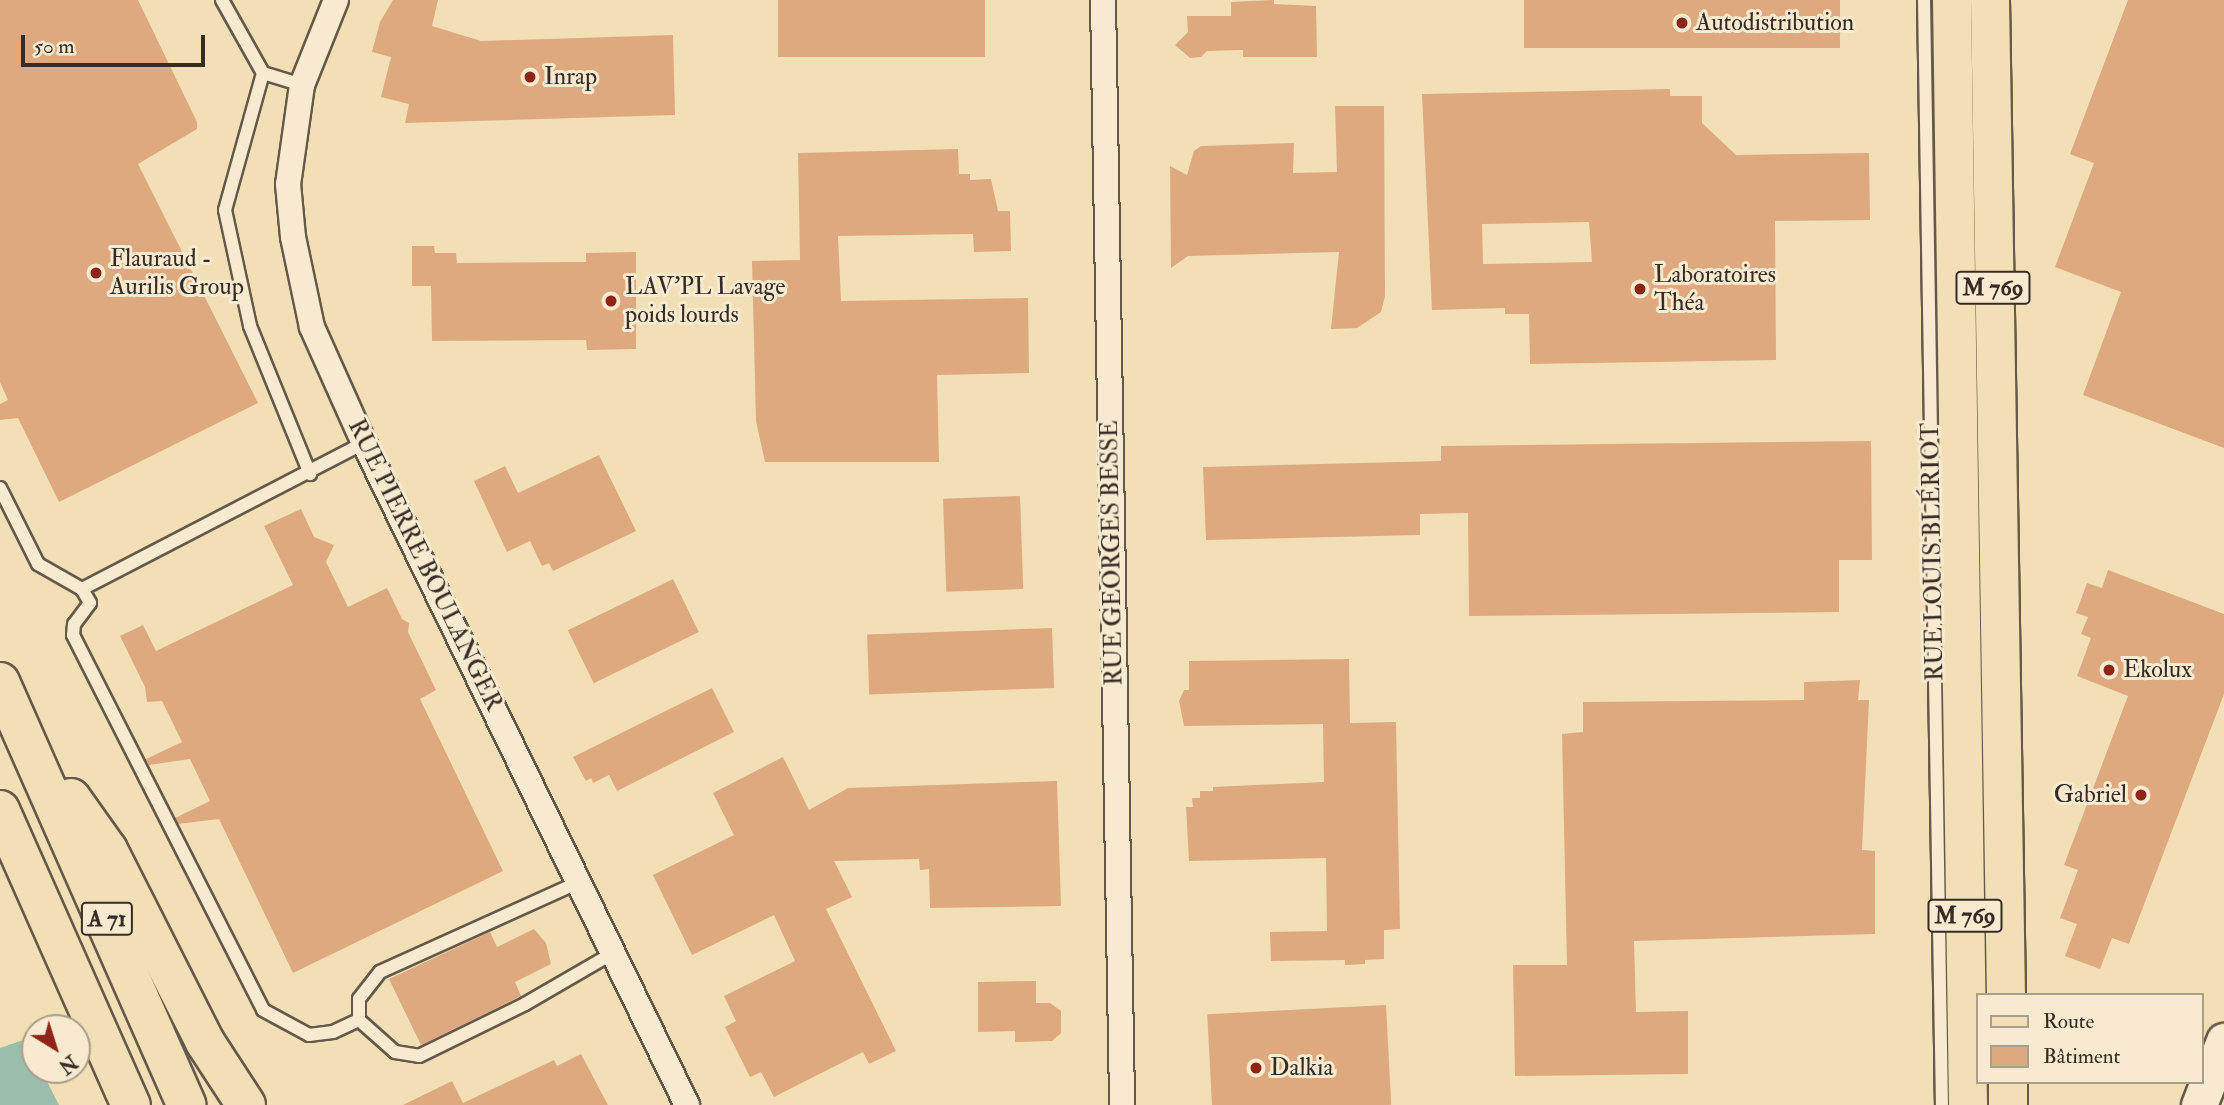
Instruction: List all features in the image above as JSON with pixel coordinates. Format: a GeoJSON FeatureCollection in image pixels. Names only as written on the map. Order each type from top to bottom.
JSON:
{"type":"FeatureCollection","features":[{"type":"Feature","properties":{"kind":"main road","name":"RUE LOUIS BLÉRIOT"},"geometry":{"type":"LineString","coordinates":[[1952,0],[1968,1105]]}},
{"type":"Feature","properties":{"kind":"main road","name":"M 769"},"geometry":{"type":"LineString","coordinates":[[1990,0],[2006,993]]}},
{"type":"Feature","properties":{"kind":"main road","name":"A 71"},"geometry":{"type":"LineString","coordinates":[[0,682],[187,1105]]}},
{"type":"Feature","properties":{"kind":"main road"},"geometry":{"type":"LineString","coordinates":[[24,734],[108,850],[205,1042],[246,1105]]}},
{"type":"Feature","properties":{"kind":"main road","name":"A 71"},"geometry":{"type":"LineString","coordinates":[[0,810],[131,1105]]}},
{"type":"Feature","properties":{"kind":"main road"},"geometry":{"type":"LineString","coordinates":[[2199,1105],[2224,1041]]}},
{"type":"Feature","properties":{"kind":"main road"},"geometry":{"type":"LineString","coordinates":[[2008,1084],[2008,1105]]}},
{"type":"Feature","properties":{"kind":"street","name":"RUE PIERRE BOULANGER"},"geometry":{"type":"LineString","coordinates":[[336,0],[302,85],[288,184],[293,237],[312,327],[364,443],[687,1105]]}},
{"type":"Feature","properties":{"kind":"street","name":"RUE GEORGES BESSE"},"geometry":{"type":"LineString","coordinates":[[1103,0],[1122,1105]]}},
{"type":"Feature","properties":{"kind":"lane"},"geometry":{"type":"LineString","coordinates":[[222,0],[263,74],[225,210],[250,326],[310,474]]}},
{"type":"Feature","properties":{"kind":"lane","name":"RUE LOUIS BLÉRIOT"},"geometry":{"type":"LineString","coordinates":[[1924,0],[1942,1105]]}},
{"type":"Feature","properties":{"kind":"lane"},"geometry":{"type":"LineString","coordinates":[[263,74],[302,85]]}},
{"type":"Feature","properties":{"kind":"lane"},"geometry":{"type":"LineString","coordinates":[[82,589],[310,474],[364,443]]}},
{"type":"Feature","properties":{"kind":"lane"},"geometry":{"type":"LineString","coordinates":[[0,488],[38,565],[82,589],[90,603],[74,624],[73,635],[263,1010],[309,1035],[333,1032],[359,1020]]}},
{"type":"Feature","properties":{"kind":"lane"},"geometry":{"type":"LineString","coordinates":[[579,882],[380,972],[359,999],[359,1020],[395,1052],[419,1056],[525,1004],[614,953]]}},
{"type":"Feature","properties":{"kind":"shaded area"},"geometry":{"type":"Polygon","coordinates":[[[21,1041],[21,1084],[48,1084],[59,1105],[0,1105],[0,1048],[21,1041]]]}},
{"type":"Feature","properties":{"kind":"building","name":"Flauraud - Aurilis Group"},"geometry":{"type":"Polygon","coordinates":[[[0,0],[138,0],[197,122],[197,129],[138,164],[258,403],[59,502],[18,418],[0,420],[0,404],[8,400],[0,382],[0,0]]]}},
{"type":"Feature","properties":{"kind":"building","name":"Inrap"},"geometry":{"type":"Polygon","coordinates":[[[393,0],[438,0],[432,26],[481,41],[673,35],[675,115],[405,123],[409,104],[381,97],[391,57],[372,52],[380,22],[393,0]]]}},
{"type":"Feature","properties":{"kind":"building"},"geometry":{"type":"Polygon","coordinates":[[[778,0],[985,0],[985,57],[778,57],[778,0]]]}},
{"type":"Feature","properties":{"kind":"building"},"geometry":{"type":"Polygon","coordinates":[[[1274,0],[1274,4],[1316,6],[1317,57],[1243,57],[1243,50],[1207,51],[1201,57],[1190,58],[1175,45],[1188,32],[1187,16],[1231,16],[1231,2],[1274,0]]]}},
{"type":"Feature","properties":{"kind":"building","name":"Autodistribution"},"geometry":{"type":"Polygon","coordinates":[[[1524,0],[1840,0],[1840,48],[1524,48],[1524,0]]]}},
{"type":"Feature","properties":{"kind":"building"},"geometry":{"type":"Polygon","coordinates":[[[2128,0],[2224,0],[2224,448],[2083,395],[2121,292],[2055,267],[2094,163],[2070,154],[2128,0]]]}},
{"type":"Feature","properties":{"kind":"building"},"geometry":{"type":"Polygon","coordinates":[[[1670,89],[1670,96],[1702,96],[1702,123],[1736,155],[1869,153],[1870,220],[1775,221],[1776,360],[1530,364],[1529,314],[1505,314],[1505,308],[1432,310],[1422,94],[1670,89]],[[1589,222],[1482,224],[1483,264],[1592,262],[1589,222]]]}},
{"type":"Feature","properties":{"kind":"building"},"geometry":{"type":"Polygon","coordinates":[[[1335,106],[1384,106],[1385,296],[1381,312],[1357,328],[1331,329],[1339,252],[1188,256],[1171,268],[1170,166],[1187,175],[1194,151],[1201,146],[1294,143],[1293,173],[1337,172],[1335,106]]]}},
{"type":"Feature","properties":{"kind":"building"},"geometry":{"type":"Polygon","coordinates":[[[958,149],[959,174],[970,174],[970,180],[991,179],[998,211],[1010,211],[1011,251],[974,252],[973,234],[838,236],[841,301],[1028,298],[1029,373],[937,375],[939,462],[765,462],[756,421],[752,261],[800,260],[798,153],[958,149]]]}},
{"type":"Feature","properties":{"kind":"building"},"geometry":{"type":"Polygon","coordinates":[[[412,246],[434,246],[435,253],[456,253],[457,263],[586,262],[586,253],[636,252],[636,349],[587,350],[586,340],[432,341],[431,286],[412,286],[412,246]]]}},
{"type":"Feature","properties":{"kind":"building"},"geometry":{"type":"Polygon","coordinates":[[[1871,441],[1872,560],[1839,560],[1839,612],[1469,616],[1468,513],[1420,514],[1420,535],[1206,540],[1203,467],[1441,461],[1441,446],[1871,441]]]}},
{"type":"Feature","properties":{"kind":"building"},"geometry":{"type":"Polygon","coordinates":[[[599,455],[636,531],[553,571],[549,563],[542,566],[530,541],[507,552],[474,481],[505,466],[518,493],[599,455]]]}},
{"type":"Feature","properties":{"kind":"building"},"geometry":{"type":"Polygon","coordinates":[[[1020,496],[1023,589],[946,592],[943,499],[1020,496]]]}},
{"type":"Feature","properties":{"kind":"building"},"geometry":{"type":"Polygon","coordinates":[[[301,509],[314,537],[334,545],[326,562],[348,607],[387,588],[402,619],[409,623],[408,632],[436,690],[420,699],[503,871],[293,973],[219,819],[178,824],[175,818],[210,801],[190,759],[149,765],[146,759],[182,742],[162,701],[147,702],[145,687],[120,636],[143,625],[156,651],[293,585],[264,526],[301,509]]]}},
{"type":"Feature","properties":{"kind":"building"},"geometry":{"type":"Polygon","coordinates":[[[2108,570],[2224,614],[2224,694],[2129,944],[2112,938],[2100,969],[2065,956],[2077,924],[2060,918],[2078,870],[2064,865],[2128,696],[2077,676],[2091,638],[2081,634],[2088,617],[2076,613],[2087,583],[2102,588],[2108,570]]]}},
{"type":"Feature","properties":{"kind":"building"},"geometry":{"type":"Polygon","coordinates":[[[673,579],[699,632],[594,683],[568,630],[673,579]]]}},
{"type":"Feature","properties":{"kind":"building"},"geometry":{"type":"Polygon","coordinates":[[[1052,628],[1054,688],[869,694],[867,634],[1052,628]]]}},
{"type":"Feature","properties":{"kind":"building"},"geometry":{"type":"Polygon","coordinates":[[[1349,659],[1350,723],[1396,722],[1400,929],[1384,930],[1384,959],[1365,960],[1365,964],[1345,965],[1345,960],[1271,961],[1270,932],[1327,931],[1326,858],[1189,861],[1186,807],[1193,807],[1192,798],[1200,798],[1200,791],[1213,791],[1213,787],[1324,782],[1323,724],[1184,726],[1179,701],[1184,690],[1189,690],[1189,661],[1349,659]]]}},
{"type":"Feature","properties":{"kind":"building"},"geometry":{"type":"Polygon","coordinates":[[[1860,680],[1858,700],[1869,700],[1862,850],[1875,851],[1875,934],[1634,941],[1636,1012],[1688,1011],[1688,1074],[1515,1076],[1513,965],[1567,965],[1562,734],[1583,732],[1583,702],[1804,700],[1804,682],[1860,680]]]}},
{"type":"Feature","properties":{"kind":"building"},"geometry":{"type":"Polygon","coordinates":[[[712,688],[734,732],[617,791],[609,775],[593,783],[591,778],[586,781],[573,757],[712,688]]]}},
{"type":"Feature","properties":{"kind":"building"},"geometry":{"type":"Polygon","coordinates":[[[783,757],[809,810],[848,788],[1057,781],[1061,906],[930,908],[929,869],[920,870],[919,859],[834,861],[852,897],[826,909],[896,1051],[869,1064],[863,1052],[774,1097],[761,1072],[750,1077],[725,1027],[736,1021],[724,996],[795,961],[774,915],[692,955],[653,875],[734,835],[713,793],[783,757]]]}},
{"type":"Feature","properties":{"kind":"building"},"geometry":{"type":"Polygon","coordinates":[[[534,929],[546,943],[551,964],[515,982],[521,996],[421,1045],[389,979],[490,932],[497,947],[534,929]]]}},
{"type":"Feature","properties":{"kind":"building"},"geometry":{"type":"Polygon","coordinates":[[[1036,981],[1036,1003],[1050,1003],[1061,1011],[1061,1033],[1052,1041],[1015,1042],[1015,1031],[978,1032],[978,982],[1036,981]]]}},
{"type":"Feature","properties":{"kind":"building"},"geometry":{"type":"Polygon","coordinates":[[[1386,1005],[1391,1105],[1212,1105],[1207,1014],[1386,1005]]]}},
{"type":"Feature","properties":{"kind":"building"},"geometry":{"type":"Polygon","coordinates":[[[581,1054],[608,1105],[403,1105],[452,1081],[463,1103],[554,1060],[557,1066],[581,1054]]]}},
{"type":"Feature","properties":{"kind":"place","name":"Autodistribution"},"geometry":{"type":"Point","coordinates":[1682,23]}},
{"type":"Feature","properties":{"kind":"place","name":"Inrap"},"geometry":{"type":"Point","coordinates":[530,77]}},
{"type":"Feature","properties":{"kind":"place","name":"Flauraud - Aurilis Group"},"geometry":{"type":"Point","coordinates":[96,273]}},
{"type":"Feature","properties":{"kind":"place","name":"Laboratoires Théa"},"geometry":{"type":"Point","coordinates":[1640,289]}},
{"type":"Feature","properties":{"kind":"place","name":"LAV'PL Lavage poids lourds"},"geometry":{"type":"Point","coordinates":[611,301]}},
{"type":"Feature","properties":{"kind":"place","name":"Ekolux"},"geometry":{"type":"Point","coordinates":[2109,670]}},
{"type":"Feature","properties":{"kind":"place","name":"Gabriel"},"geometry":{"type":"Point","coordinates":[2141,795]}},
{"type":"Feature","properties":{"kind":"place","name":"Dalkia"},"geometry":{"type":"Point","coordinates":[1256,1068]}}]}
